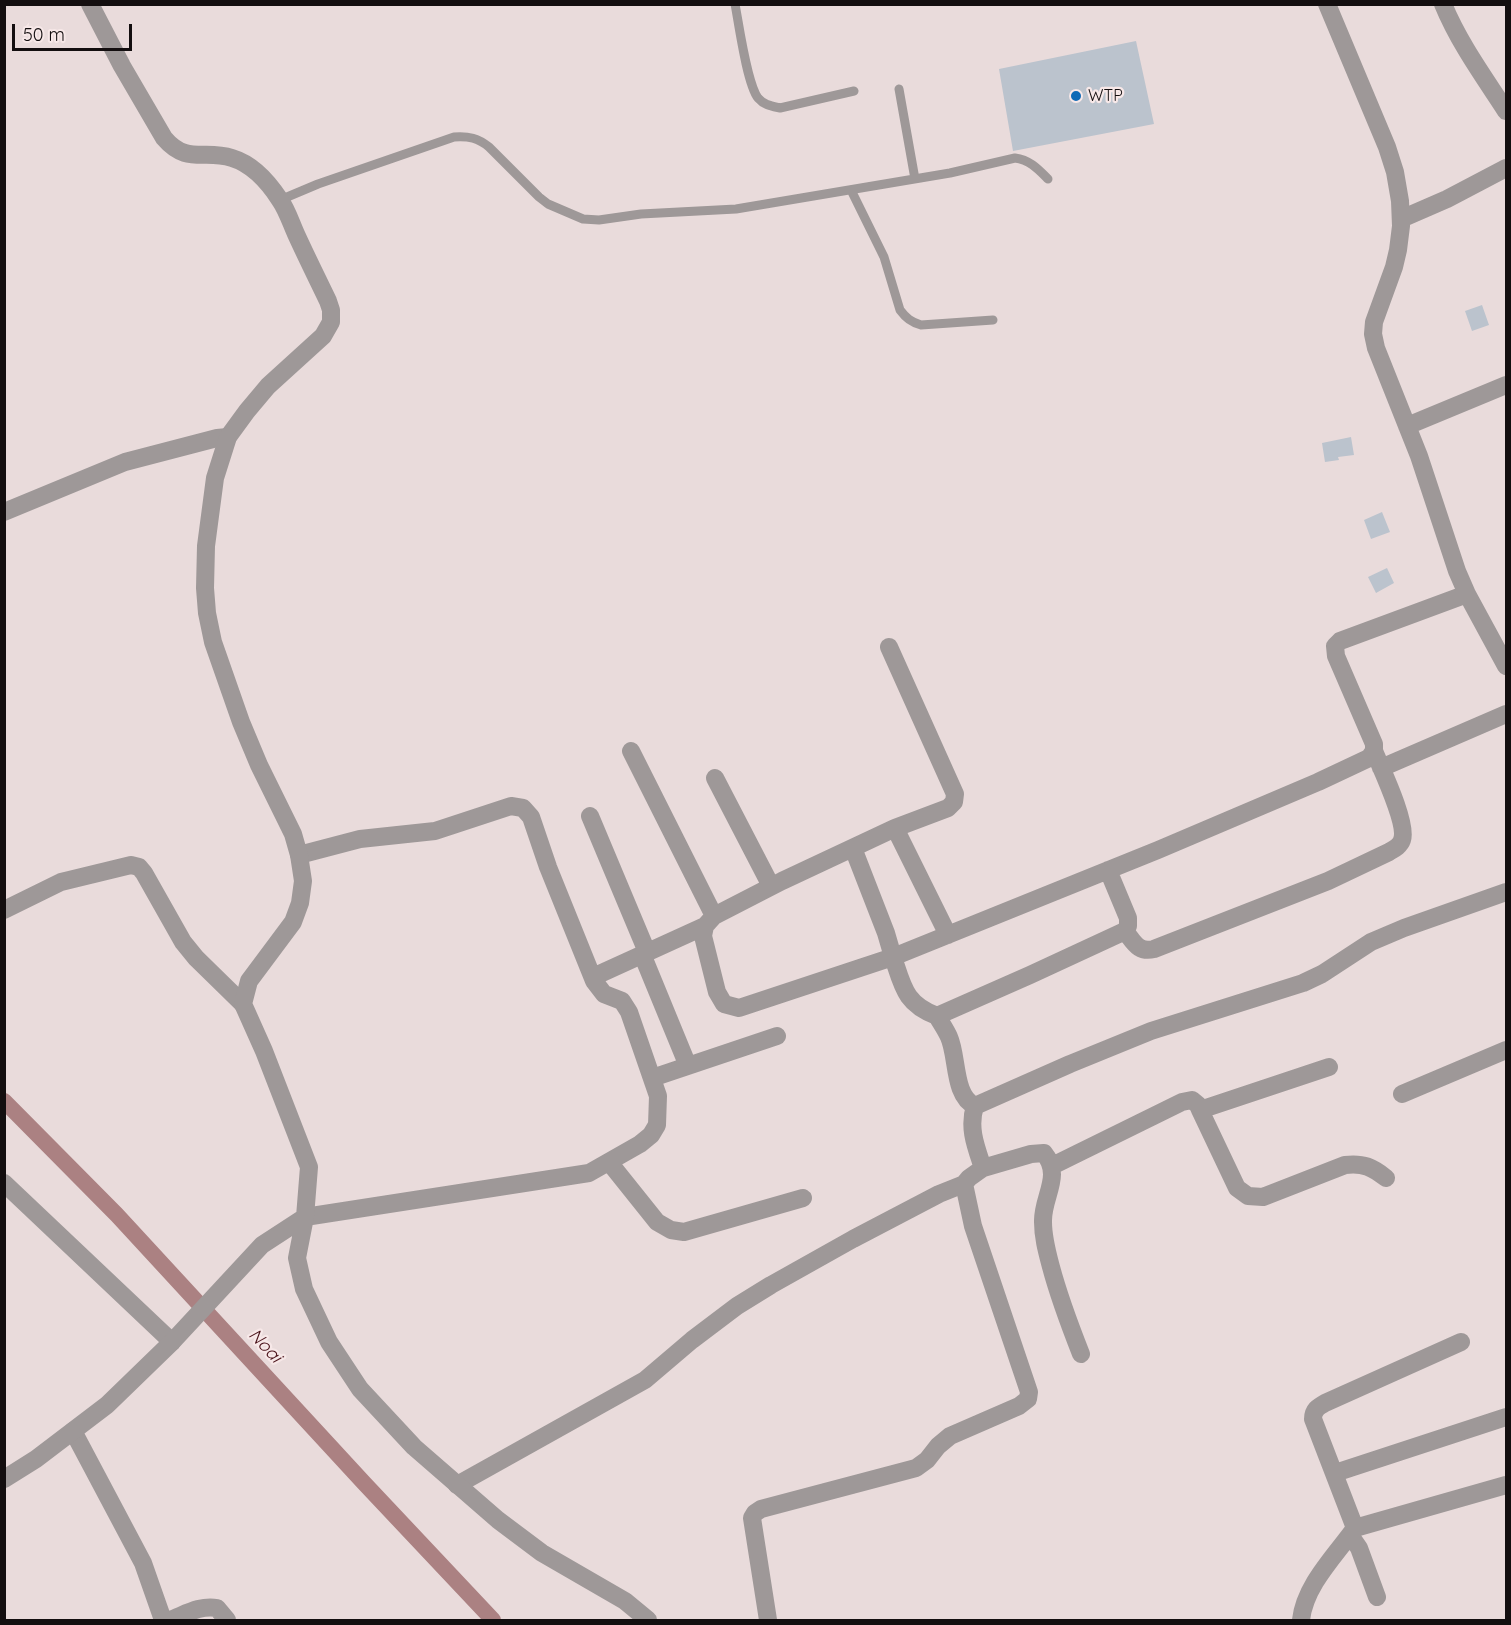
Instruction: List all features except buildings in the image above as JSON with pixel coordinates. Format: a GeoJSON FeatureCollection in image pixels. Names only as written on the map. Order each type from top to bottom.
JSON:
{"type":"FeatureCollection","features":[{"type":"Feature","properties":{"kind":"street"},"geometry":{"type":"LineString","coordinates":[[90,4],[128,76],[171,147],[182,153],[193,155],[218,155],[233,158],[248,165],[260,175],[280,200],[331,310],[331,322],[323,336],[268,386],[228,437],[215,478],[206,546],[205,588],[213,642],[259,765],[293,834],[303,881],[300,903],[293,922],[249,981],[243,1004]]}},
{"type":"Feature","properties":{"kind":"street"},"geometry":{"type":"LineString","coordinates":[[1327,4],[1387,147],[1395,172],[1400,201],[1398,250],[1374,322],[1373,334],[1376,348],[1419,456],[1457,571],[1506,666]]}},
{"type":"Feature","properties":{"kind":"street"},"geometry":{"type":"LineString","coordinates":[[1443,4],[1479,71],[1506,111]]}},
{"type":"Feature","properties":{"kind":"street"},"geometry":{"type":"LineString","coordinates":[[1401,219],[1447,199],[1506,168]]}},
{"type":"Feature","properties":{"kind":"street"},"geometry":{"type":"LineString","coordinates":[[1407,426],[1506,385]]}},
{"type":"Feature","properties":{"kind":"street"},"geometry":{"type":"LineString","coordinates":[[4,512],[125,462],[228,437]]}},
{"type":"Feature","properties":{"kind":"street"},"geometry":{"type":"LineString","coordinates":[[1125,931],[1140,949],[1146,951],[1154,949],[1328,881],[1398,847],[1403,829],[1399,813],[1374,744],[1336,656],[1335,646],[1340,641],[1467,594]]}},
{"type":"Feature","properties":{"kind":"street"},"geometry":{"type":"LineString","coordinates":[[593,977],[710,922],[771,886],[895,828],[948,808],[954,802],[955,794],[889,647]]}},
{"type":"Feature","properties":{"kind":"street"},"geometry":{"type":"LineString","coordinates":[[710,922],[703,936],[717,992],[724,1004],[739,1008],[893,957],[1108,870],[1318,782],[1369,758],[1378,760],[1506,714]]}},
{"type":"Feature","properties":{"kind":"street"},"geometry":{"type":"LineString","coordinates":[[630,751],[710,922]]}},
{"type":"Feature","properties":{"kind":"street"},"geometry":{"type":"LineString","coordinates":[[715,778],[771,886]]}},
{"type":"Feature","properties":{"kind":"street"},"geometry":{"type":"LineString","coordinates":[[4,1479],[36,1459],[107,1405],[175,1339],[261,1245],[305,1217],[589,1173],[640,1144],[651,1135],[657,1125],[658,1096],[629,1012],[622,1001],[604,994],[593,977],[548,867],[531,817],[523,808],[511,806],[435,831],[360,839],[299,855]]}},
{"type":"Feature","properties":{"kind":"street"},"geometry":{"type":"LineString","coordinates":[[590,816],[688,1066]]}},
{"type":"Feature","properties":{"kind":"street"},"geometry":{"type":"LineString","coordinates":[[895,828],[948,935]]}},
{"type":"Feature","properties":{"kind":"street"},"geometry":{"type":"LineString","coordinates":[[853,848],[886,933],[905,993],[915,1005],[937,1016],[950,1038],[964,1097],[975,1106]]}},
{"type":"Feature","properties":{"kind":"street"},"geometry":{"type":"LineString","coordinates":[[4,910],[61,882],[131,865],[139,867],[183,942],[243,1004],[264,1051],[309,1167],[305,1217],[297,1258],[304,1289],[330,1342],[360,1389],[414,1447],[498,1520],[542,1553],[625,1601],[648,1620]]}},
{"type":"Feature","properties":{"kind":"street"},"geometry":{"type":"LineString","coordinates":[[937,1016],[1125,931],[1128,918],[1108,870]]}},
{"type":"Feature","properties":{"kind":"street"},"geometry":{"type":"LineString","coordinates":[[975,1106],[1151,1031],[1303,983],[1322,975],[1371,942],[1506,892]]}},
{"type":"Feature","properties":{"kind":"street"},"geometry":{"type":"LineString","coordinates":[[652,1078],[777,1036]]}},
{"type":"Feature","properties":{"kind":"street"},"geometry":{"type":"LineString","coordinates":[[1402,1094],[1506,1050]]}},
{"type":"Feature","properties":{"kind":"street"},"geometry":{"type":"LineString","coordinates":[[1200,1110],[1329,1067]]}},
{"type":"Feature","properties":{"kind":"street"},"geometry":{"type":"LineString","coordinates":[[1052,1166],[1182,1102],[1192,1100],[1200,1110],[1237,1188],[1248,1196],[1263,1197],[1345,1165],[1358,1163],[1374,1168],[1386,1178]]}},
{"type":"Feature","properties":{"kind":"street"},"geometry":{"type":"LineString","coordinates":[[975,1106],[972,1117],[972,1136],[983,1168]]}},
{"type":"Feature","properties":{"kind":"street"},"geometry":{"type":"LineString","coordinates":[[457,1485],[645,1380],[737,1306],[771,1285],[939,1194],[963,1184],[983,1168],[1031,1154],[1044,1153],[1052,1166],[1053,1171],[1042,1219],[1043,1239],[1059,1296],[1081,1354]]}},
{"type":"Feature","properties":{"kind":"street"},"geometry":{"type":"LineString","coordinates":[[609,1162],[657,1222],[671,1230],[684,1232],[803,1198]]}},
{"type":"Feature","properties":{"kind":"street"},"geometry":{"type":"LineString","coordinates":[[4,1183],[175,1339]]}},
{"type":"Feature","properties":{"kind":"street"},"geometry":{"type":"LineString","coordinates":[[768,1620],[754,1538],[752,1518],[755,1513],[761,1509],[916,1468],[950,1436],[1019,1406],[1028,1399],[1029,1392],[973,1226],[963,1184]]}},
{"type":"Feature","properties":{"kind":"street"},"geometry":{"type":"LineString","coordinates":[[1377,1597],[1352,1532],[1335,1473],[1313,1414],[1325,1403],[1461,1342]]}},
{"type":"Feature","properties":{"kind":"street"},"geometry":{"type":"LineString","coordinates":[[1335,1473],[1506,1418]]}},
{"type":"Feature","properties":{"kind":"street"},"geometry":{"type":"LineString","coordinates":[[73,1431],[143,1563],[163,1620]]}},
{"type":"Feature","properties":{"kind":"street"},"geometry":{"type":"LineString","coordinates":[[1301,1620],[1304,1603],[1314,1584],[1352,1532],[1506,1485]]}},
{"type":"Feature","properties":{"kind":"street"},"geometry":{"type":"LineString","coordinates":[[170,1620],[208,1606],[217,1608],[227,1620]]}},
{"type":"Feature","properties":{"kind":"lane"},"geometry":{"type":"LineString","coordinates":[[735,4],[753,89],[763,102],[780,108],[854,91]]}},
{"type":"Feature","properties":{"kind":"lane"},"geometry":{"type":"LineString","coordinates":[[899,88],[915,179]]}},
{"type":"Feature","properties":{"kind":"lane"},"geometry":{"type":"LineString","coordinates":[[280,200],[318,184],[454,137],[468,136],[489,147],[548,204],[583,219],[599,220],[642,214],[736,210],[950,173],[1015,158],[1031,163],[1048,179]]}},
{"type":"Feature","properties":{"kind":"lane"},"geometry":{"type":"LineString","coordinates":[[851,190],[884,257],[900,310],[905,317],[921,325],[993,320]]}},
{"type":"Feature","properties":{"kind":"waterway","name":"Noai"},"geometry":{"type":"LineString","coordinates":[[4,1101],[117,1215],[493,1620]]}},
{"type":"Feature","properties":{"kind":"place","name":"WTP"},"geometry":{"type":"Point","coordinates":[1076,96]}}]}
